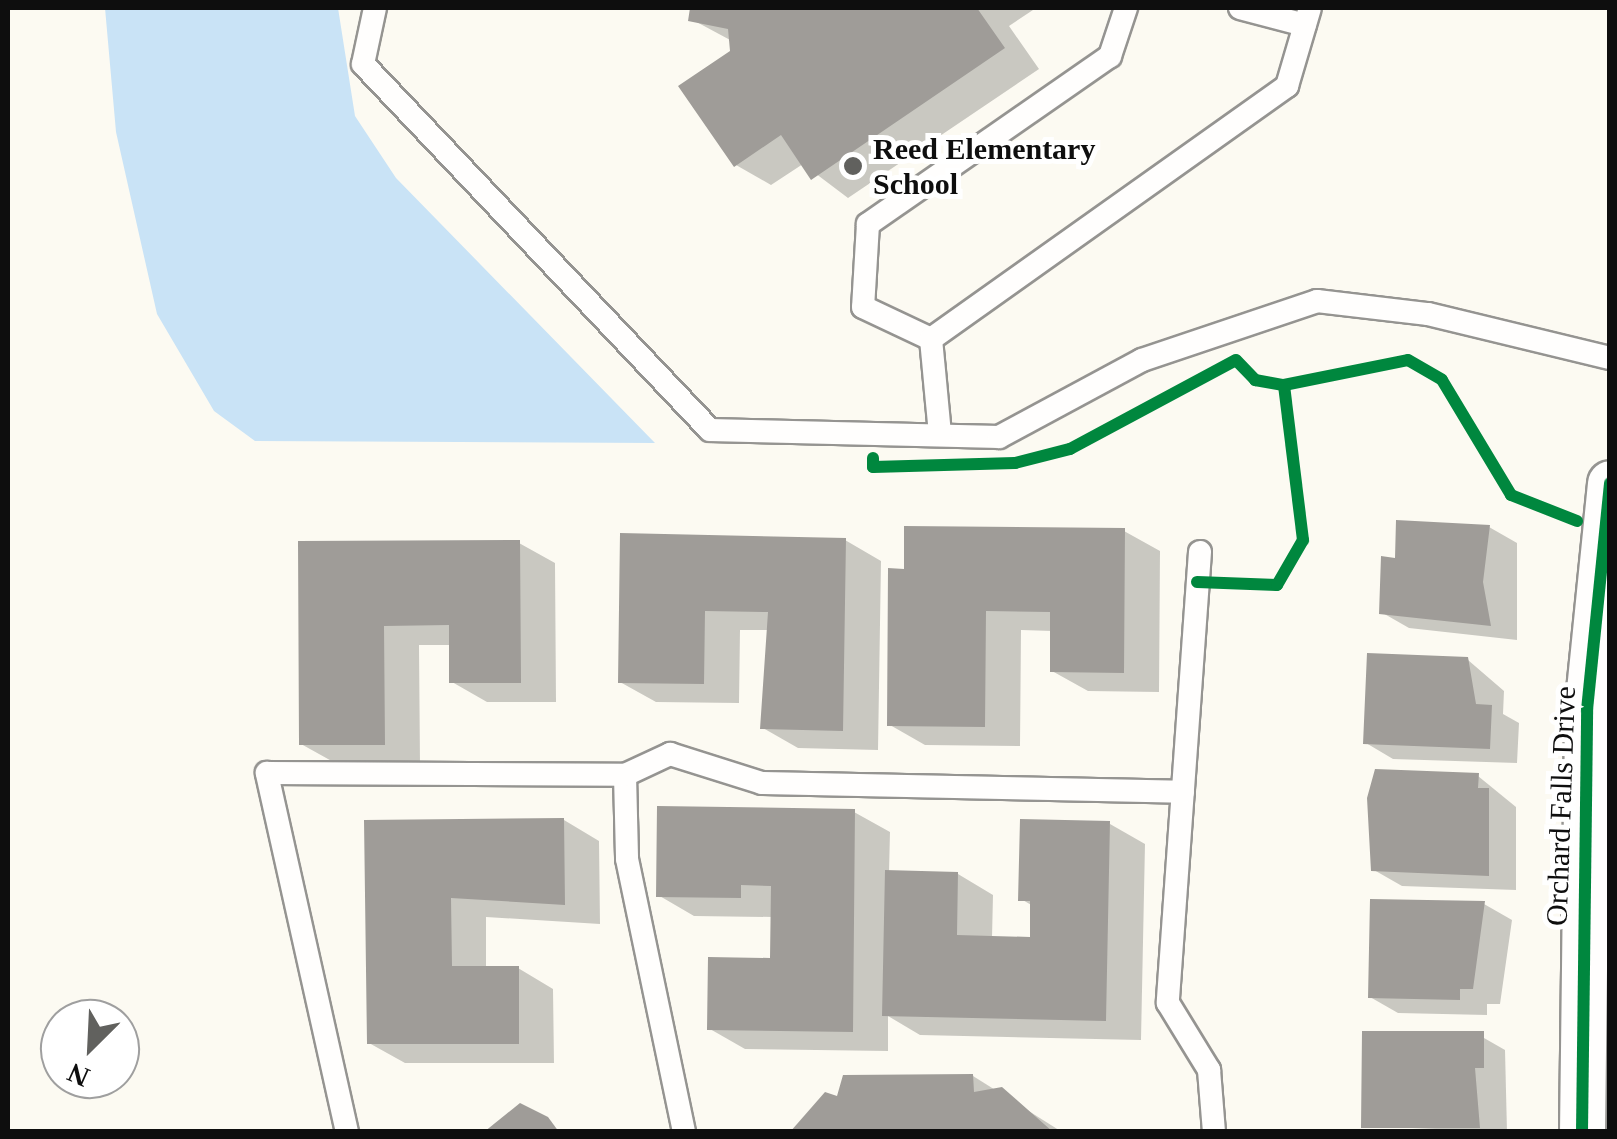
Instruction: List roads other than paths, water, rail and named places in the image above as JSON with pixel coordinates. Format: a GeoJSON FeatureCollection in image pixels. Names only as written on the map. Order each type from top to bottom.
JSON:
{"type":"FeatureCollection","features":[{"type":"Feature","properties":{"kind":"street","name":"Orchard Falls Drive"},"geometry":{"type":"LineString","coordinates":[[1582,1132],[1610,483]]}},
{"type":"Feature","properties":{"kind":"lane"},"geometry":{"type":"LineString","coordinates":[[374,8],[364,64],[710,430],[999,437],[1142,360],[1317,302],[1428,314],[1610,358]]}},
{"type":"Feature","properties":{"kind":"lane"},"geometry":{"type":"LineString","coordinates":[[931,339],[863,307],[868,224],[1110,56],[1126,8]]}},
{"type":"Feature","properties":{"kind":"lane"},"geometry":{"type":"LineString","coordinates":[[931,339],[1287,86],[1308,16],[1240,8]]}},
{"type":"Feature","properties":{"kind":"lane"},"geometry":{"type":"LineString","coordinates":[[931,339],[940,436]]}},
{"type":"Feature","properties":{"kind":"lane"},"geometry":{"type":"LineString","coordinates":[[1200,552],[1168,1003],[1209,1070],[1214,1132]]}},
{"type":"Feature","properties":{"kind":"lane"},"geometry":{"type":"LineString","coordinates":[[346,1132],[268,773],[625,775],[670,754],[762,783],[1183,792]]}},
{"type":"Feature","properties":{"kind":"lane"},"geometry":{"type":"LineString","coordinates":[[625,775],[627,859],[684,1132]]}},
{"type":"Feature","properties":{"kind":"water"},"geometry":{"type":"Polygon","coordinates":[[[105,8],[338,8],[355,116],[396,178],[655,443],[255,441],[214,411],[157,314],[116,132],[105,8]]]}},
{"type":"Feature","properties":{"kind":"place","name":"Reed Elementary School"},"geometry":{"type":"Point","coordinates":[853,166]}}]}
